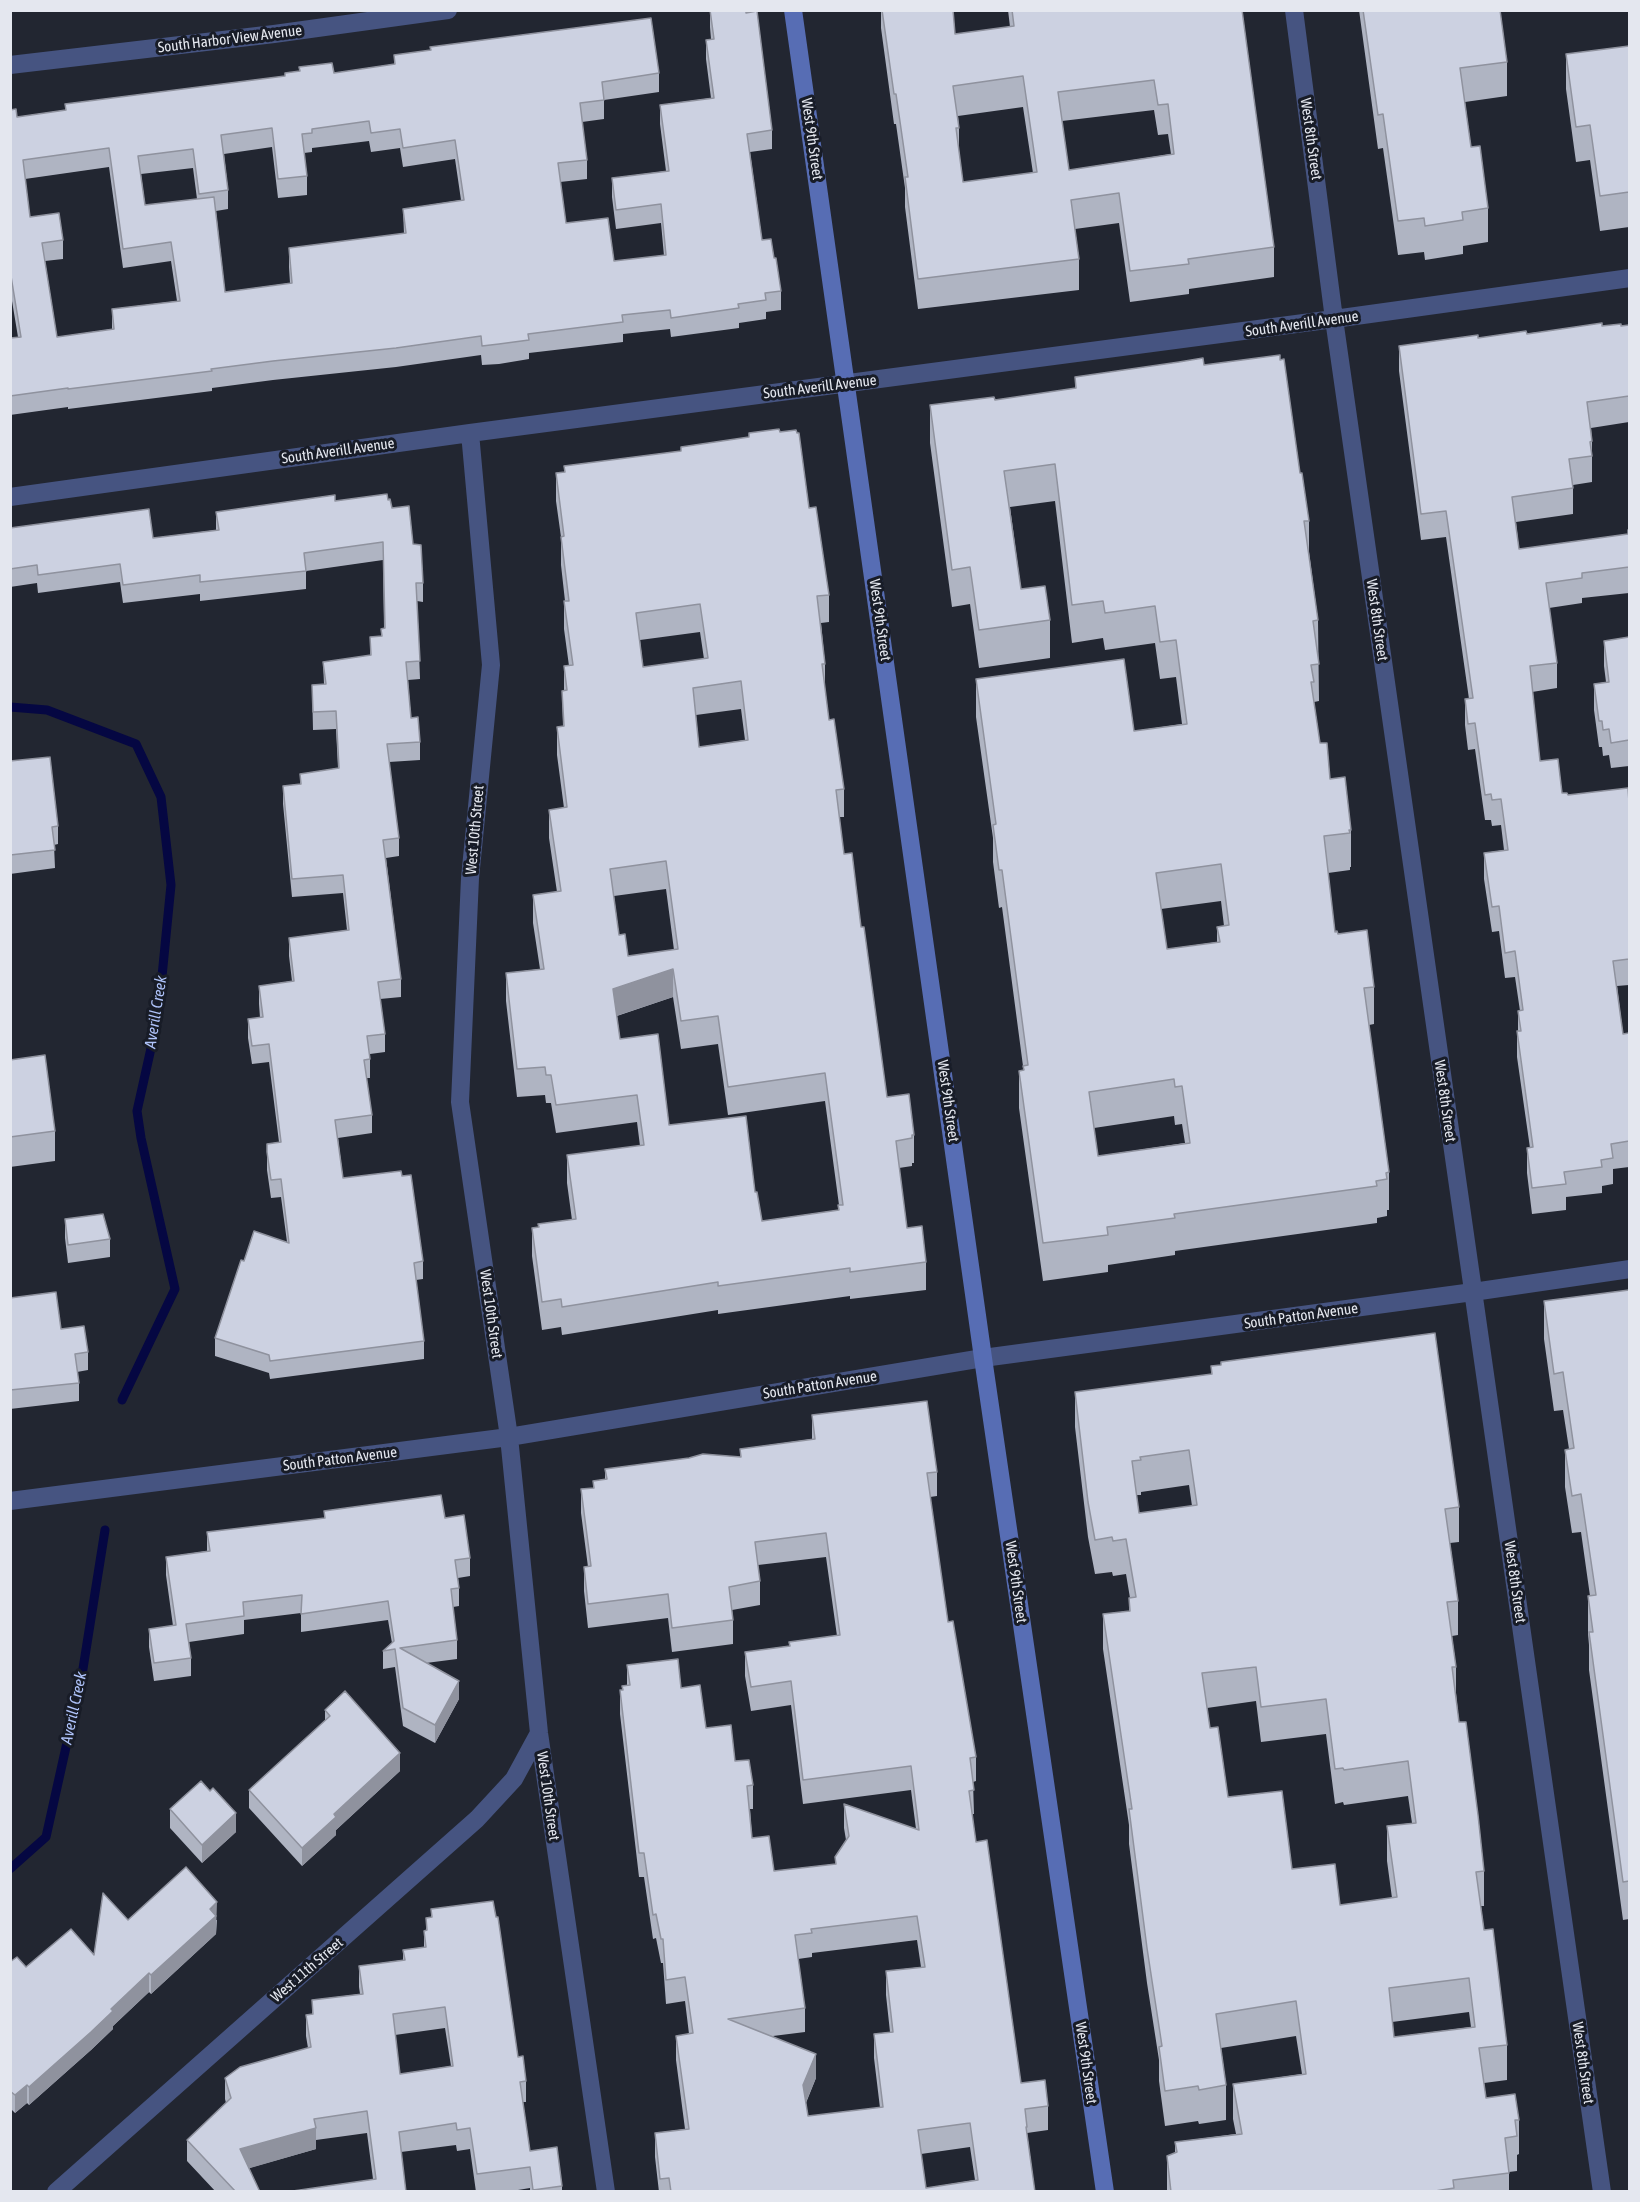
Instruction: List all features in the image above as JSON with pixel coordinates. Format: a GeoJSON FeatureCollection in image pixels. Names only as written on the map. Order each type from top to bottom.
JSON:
{"type":"FeatureCollection","features":[{"type":"Feature","properties":{"kind":"main road","name":"West 9th Street"},"geometry":{"type":"LineString","coordinates":[[793,10],[983,1358],[1105,2192]]}},
{"type":"Feature","properties":{"kind":"street","name":"South Harbor View Avenue"},"geometry":{"type":"LineString","coordinates":[[10,65],[274,34],[448,10]]}},
{"type":"Feature","properties":{"kind":"street","name":"West 8th Street"},"geometry":{"type":"LineString","coordinates":[[1294,10],[1334,319],[1602,2192]]}},
{"type":"Feature","properties":{"kind":"street","name":"South Averill Avenue"},"geometry":{"type":"LineString","coordinates":[[10,497],[1629,278]]}},
{"type":"Feature","properties":{"kind":"street","name":"West 10th Street"},"geometry":{"type":"LineString","coordinates":[[470,433],[491,665],[470,878],[460,1102],[509,1437],[539,1733],[606,2192]]}},
{"type":"Feature","properties":{"kind":"street","name":"South Patton Avenue"},"geometry":{"type":"LineString","coordinates":[[10,1501],[509,1437],[983,1358],[1473,1293],[1629,1269]]}},
{"type":"Feature","properties":{"kind":"street","name":"West 11th Street"},"geometry":{"type":"LineString","coordinates":[[57,2192],[477,1820],[514,1779],[539,1733]]}},
{"type":"Feature","properties":{"kind":"building"},"geometry":{"type":"Polygon","coordinates":[[[710,10],[746,10],[746,13],[757,11],[772,130],[747,134],[762,240],[771,239],[781,291],[765,293],[766,300],[738,304],[739,308],[671,318],[670,310],[622,315],[623,322],[528,334],[529,340],[499,344],[482,346],[481,336],[10,396],[10,338],[21,337],[10,270],[10,110],[16,109],[17,117],[66,110],[65,104],[285,76],[285,73],[300,71],[299,67],[332,63],[334,73],[395,64],[394,55],[431,50],[430,47],[651,18],[659,73],[602,82],[604,100],[580,103],[587,160],[558,163],[566,223],[608,218],[614,261],[666,255],[661,204],[616,210],[612,178],[669,171],[660,105],[714,98],[706,40],[714,39],[710,10]],[[369,121],[312,129],[312,133],[302,134],[307,176],[278,179],[272,128],[221,135],[228,190],[199,194],[193,149],[138,156],[145,205],[214,197],[225,292],[292,283],[289,248],[406,233],[403,209],[464,200],[455,140],[403,148],[400,129],[371,133],[369,121]],[[109,148],[23,160],[30,217],[59,213],[63,240],[42,243],[57,337],[114,329],[112,309],[180,301],[171,242],[123,249],[109,148]]]}},
{"type":"Feature","properties":{"kind":"building"},"geometry":{"type":"Polygon","coordinates":[[[882,10],[953,10],[955,34],[1014,26],[1012,10],[1242,10],[1274,247],[1188,259],[1189,264],[1130,271],[1119,193],[1071,200],[1079,259],[918,279],[905,177],[908,177],[896,94],[894,94],[882,10]],[[1023,76],[953,86],[963,182],[1037,172],[1023,76]],[[1154,80],[1058,92],[1069,170],[1174,154],[1168,104],[1158,105],[1154,80]]]}},
{"type":"Feature","properties":{"kind":"building"},"geometry":{"type":"Polygon","coordinates":[[[1363,10],[1500,10],[1507,62],[1460,68],[1471,147],[1480,146],[1488,208],[1462,212],[1463,220],[1425,226],[1424,218],[1398,221],[1383,114],[1378,115],[1363,10]]]}},
{"type":"Feature","properties":{"kind":"building"},"geometry":{"type":"Polygon","coordinates":[[[1629,46],[1629,192],[1600,196],[1590,125],[1576,127],[1566,54],[1629,46]]]}},
{"type":"Feature","properties":{"kind":"building"},"geometry":{"type":"Polygon","coordinates":[[[1602,323],[1602,326],[1629,325],[1629,396],[1587,402],[1592,456],[1569,459],[1573,488],[1512,497],[1519,549],[1628,534],[1629,529],[1629,567],[1582,573],[1582,578],[1546,583],[1557,663],[1530,666],[1540,761],[1558,759],[1562,793],[1568,795],[1628,788],[1629,959],[1613,961],[1623,1034],[1629,1033],[1629,1141],[1611,1144],[1613,1158],[1601,1160],[1602,1167],[1564,1172],[1566,1184],[1532,1188],[1527,1148],[1533,1147],[1517,1031],[1521,1031],[1518,1011],[1523,1010],[1515,951],[1505,953],[1499,906],[1492,907],[1484,853],[1508,850],[1501,799],[1492,800],[1491,794],[1485,795],[1475,723],[1468,724],[1465,699],[1473,698],[1446,511],[1421,514],[1399,346],[1478,335],[1478,338],[1526,331],[1527,334],[1602,323]]]}},
{"type":"Feature","properties":{"kind":"building"},"geometry":{"type":"Polygon","coordinates":[[[1280,355],[1280,360],[1284,359],[1309,521],[1304,521],[1318,620],[1313,621],[1319,664],[1311,665],[1314,682],[1311,682],[1320,743],[1327,743],[1330,779],[1345,777],[1351,830],[1349,830],[1350,833],[1324,836],[1335,932],[1337,931],[1338,934],[1367,930],[1374,987],[1364,988],[1389,1172],[1386,1173],[1387,1179],[1376,1181],[1377,1186],[1174,1214],[1175,1218],[1107,1227],[1108,1235],[1043,1243],[1019,1071],[1024,1070],[1023,1066],[1028,1065],[1002,870],[999,870],[993,825],[996,824],[976,679],[1124,659],[1134,731],[1187,724],[1176,640],[1160,642],[1155,606],[1105,613],[1103,601],[1072,605],[1055,464],[1004,471],[1021,589],[1045,586],[1050,620],[979,630],[970,567],[952,570],[930,405],[994,397],[995,400],[1076,388],[1075,377],[1203,358],[1204,365],[1280,355]],[[1221,864],[1156,873],[1167,949],[1220,942],[1217,927],[1229,925],[1221,864]],[[1174,1079],[1089,1092],[1098,1156],[1190,1143],[1182,1086],[1175,1087],[1174,1079]]]}},
{"type":"Feature","properties":{"kind":"building"},"geometry":{"type":"Polygon","coordinates":[[[779,429],[780,432],[796,430],[799,433],[809,508],[816,507],[829,595],[817,596],[825,664],[822,664],[829,720],[834,719],[844,789],[836,790],[844,854],[852,853],[887,1097],[909,1094],[914,1135],[912,1138],[896,1141],[907,1228],[922,1226],[926,1262],[850,1272],[850,1268],[718,1286],[718,1282],[562,1307],[561,1299],[542,1302],[532,1228],[539,1227],[538,1224],[576,1219],[567,1155],[644,1145],[637,1095],[556,1105],[551,1075],[546,1075],[545,1067],[517,1069],[506,973],[544,969],[533,895],[561,891],[549,810],[567,807],[557,727],[564,726],[562,691],[567,690],[564,666],[573,665],[564,601],[569,601],[556,473],[565,472],[564,466],[681,451],[681,447],[749,437],[749,433],[779,429]],[[700,604],[636,613],[643,667],[708,658],[700,604]],[[741,681],[693,688],[699,747],[748,740],[741,681]],[[666,861],[610,869],[619,935],[625,934],[628,956],[678,949],[666,861]],[[673,969],[613,989],[620,1039],[658,1034],[669,1125],[746,1116],[755,1192],[757,1192],[762,1221],[839,1210],[838,1205],[843,1205],[825,1073],[728,1087],[718,1016],[681,1021],[673,969]]]}},
{"type":"Feature","properties":{"kind":"building"},"geometry":{"type":"Polygon","coordinates":[[[387,494],[392,508],[409,506],[413,544],[421,545],[423,583],[416,583],[420,661],[406,662],[411,718],[418,717],[420,742],[387,744],[399,838],[383,840],[401,979],[378,982],[385,1034],[367,1036],[370,1059],[364,1060],[372,1115],[335,1120],[343,1178],[401,1171],[402,1176],[411,1175],[423,1261],[414,1263],[424,1341],[270,1361],[269,1355],[215,1338],[241,1260],[244,1261],[254,1231],[289,1243],[281,1179],[271,1180],[267,1152],[267,1144],[281,1142],[269,1044],[252,1046],[248,1019],[263,1017],[259,986],[294,981],[289,938],[349,930],[343,875],[292,879],[283,786],[301,784],[300,774],[339,768],[336,711],[313,712],[312,685],[326,684],[323,662],[371,655],[370,637],[382,636],[381,629],[385,628],[383,542],[304,553],[306,571],[200,582],[200,575],[123,585],[120,564],[38,575],[37,565],[10,569],[10,528],[149,509],[153,538],[219,530],[216,512],[335,495],[335,501],[387,494]]]}},
{"type":"Feature","properties":{"kind":"building"},"geometry":{"type":"Polygon","coordinates":[[[1629,637],[1629,740],[1611,743],[1609,729],[1603,730],[1602,721],[1599,721],[1594,684],[1609,682],[1604,641],[1629,637]]]}},
{"type":"Feature","properties":{"kind":"building"},"geometry":{"type":"Polygon","coordinates":[[[50,757],[58,826],[52,827],[55,850],[10,855],[10,761],[50,757]]]}},
{"type":"Feature","properties":{"kind":"building"},"geometry":{"type":"Polygon","coordinates":[[[45,1055],[55,1131],[10,1137],[10,1060],[45,1055]]]}},
{"type":"Feature","properties":{"kind":"building"},"geometry":{"type":"Polygon","coordinates":[[[103,1214],[110,1239],[68,1245],[65,1219],[103,1214]]]}},
{"type":"Feature","properties":{"kind":"building"},"geometry":{"type":"Polygon","coordinates":[[[1629,1290],[1629,1881],[1623,1882],[1589,1632],[1593,1632],[1588,1596],[1596,1595],[1581,1494],[1572,1496],[1565,1450],[1574,1448],[1563,1372],[1554,1374],[1544,1301],[1629,1290]]]}},
{"type":"Feature","properties":{"kind":"building"},"geometry":{"type":"Polygon","coordinates":[[[56,1292],[61,1329],[84,1326],[88,1352],[75,1354],[79,1383],[10,1390],[10,1298],[56,1292]]]}},
{"type":"Feature","properties":{"kind":"building"},"geometry":{"type":"Polygon","coordinates":[[[1435,1333],[1459,1507],[1445,1509],[1458,1601],[1447,1602],[1456,1667],[1452,1667],[1459,1722],[1466,1722],[1478,1815],[1484,1871],[1476,1872],[1484,1930],[1493,1929],[1507,2045],[1479,2048],[1486,2098],[1515,2094],[1519,2120],[1515,2120],[1517,2136],[1505,2138],[1509,2173],[1453,2180],[1454,2188],[1429,2192],[1171,2192],[1167,2156],[1177,2152],[1175,2142],[1242,2134],[1233,2084],[1306,2074],[1296,2001],[1216,2014],[1226,2085],[1199,2090],[1198,2086],[1165,2091],[1159,2047],[1162,2046],[1129,1809],[1132,1809],[1103,1614],[1130,1611],[1129,1598],[1136,1597],[1126,1539],[1113,1541],[1112,1537],[1095,1540],[1088,1502],[1075,1392],[1212,1374],[1211,1366],[1221,1365],[1221,1362],[1435,1333]],[[1189,1450],[1140,1457],[1141,1460],[1132,1461],[1139,1513],[1197,1505],[1189,1450]],[[1256,1667],[1202,1673],[1210,1728],[1218,1727],[1228,1797],[1282,1791],[1292,1869],[1335,1864],[1340,1905],[1397,1897],[1387,1826],[1416,1823],[1408,1761],[1344,1770],[1343,1768],[1335,1769],[1326,1699],[1261,1707],[1256,1667]],[[1469,1978],[1389,1988],[1394,2037],[1475,2027],[1469,1978]]]}},
{"type":"Feature","properties":{"kind":"building"},"geometry":{"type":"Polygon","coordinates":[[[927,1401],[937,1472],[927,1473],[948,1622],[953,1621],[976,1757],[970,1758],[974,1790],[969,1791],[976,1842],[987,1840],[1021,2083],[1045,2080],[1048,2106],[1025,2109],[1035,2192],[671,2192],[669,2178],[660,2179],[655,2133],[689,2129],[676,2036],[693,2033],[685,1977],[666,1980],[663,1939],[661,1939],[656,1914],[653,1915],[644,1853],[639,1853],[620,1690],[623,1690],[622,1686],[630,1685],[627,1665],[678,1659],[681,1688],[700,1685],[706,1728],[731,1725],[735,1761],[749,1760],[753,1785],[747,1786],[752,1838],[769,1836],[774,1871],[836,1864],[835,1857],[849,1836],[844,1804],[919,1830],[911,1766],[803,1780],[791,1681],[751,1687],[745,1652],[790,1646],[789,1642],[840,1635],[826,1533],[755,1542],[760,1581],[729,1587],[733,1620],[672,1628],[668,1594],[588,1604],[584,1567],[591,1566],[581,1489],[594,1488],[593,1481],[607,1479],[605,1469],[689,1458],[703,1454],[741,1457],[740,1449],[815,1439],[812,1415],[927,1401]],[[917,1916],[811,1929],[812,1933],[795,1935],[805,2008],[728,2019],[816,2054],[803,2085],[808,2116],[883,2107],[874,2034],[893,2032],[886,1971],[925,1967],[917,1916]],[[970,2123],[918,2130],[926,2188],[978,2180],[970,2123]]]}},
{"type":"Feature","properties":{"kind":"building"},"geometry":{"type":"Polygon","coordinates":[[[441,1495],[445,1518],[464,1515],[470,1558],[455,1560],[459,1588],[451,1589],[457,1640],[400,1648],[459,1681],[435,1725],[403,1708],[395,1649],[383,1651],[394,1641],[388,1601],[301,1614],[302,1595],[243,1602],[244,1616],[186,1624],[191,1658],[154,1663],[149,1629],[176,1625],[166,1557],[210,1551],[207,1532],[325,1518],[324,1511],[441,1495]]]}},
{"type":"Feature","properties":{"kind":"building"},"geometry":{"type":"Polygon","coordinates":[[[345,1691],[400,1753],[334,1814],[336,1817],[302,1848],[249,1790],[330,1716],[325,1710],[345,1691]]]}},
{"type":"Feature","properties":{"kind":"building"},"geometry":{"type":"Polygon","coordinates":[[[201,1781],[210,1791],[213,1788],[236,1813],[202,1845],[170,1809],[201,1781]]]}},
{"type":"Feature","properties":{"kind":"building"},"geometry":{"type":"Polygon","coordinates":[[[186,1867],[217,1902],[210,1909],[216,1916],[151,1975],[149,1973],[111,2009],[113,2011],[91,2032],[29,2087],[27,2085],[15,2095],[10,2091],[10,1962],[17,1957],[26,1967],[71,1929],[94,1955],[103,1893],[128,1920],[186,1867]]]}},
{"type":"Feature","properties":{"kind":"building"},"geometry":{"type":"Polygon","coordinates":[[[493,1901],[496,1917],[498,1917],[518,2057],[523,2056],[526,2081],[520,2082],[530,2151],[557,2147],[562,2186],[533,2190],[530,2167],[477,2174],[470,2128],[457,2130],[456,2123],[399,2132],[406,2192],[286,2192],[376,2179],[367,2111],[314,2119],[316,2128],[240,2149],[260,2192],[236,2192],[187,2140],[231,2098],[225,2078],[240,2067],[311,2047],[306,2015],[313,2014],[312,2000],[363,1994],[359,1966],[405,1960],[403,1950],[426,1947],[424,1931],[427,1930],[426,1918],[432,1917],[431,1909],[493,1901]],[[445,2007],[393,2014],[400,2074],[453,2066],[445,2007]]]}},
{"type":"Feature","properties":{"kind":"waterway","name":"Averill Creek"},"geometry":{"type":"LineString","coordinates":[[10,707],[47,710],[136,744],[161,797],[171,885],[158,1017],[137,1111],[175,1289],[122,1400]]}},
{"type":"Feature","properties":{"kind":"waterway","name":"Averill Creek"},"geometry":{"type":"LineString","coordinates":[[10,1869],[46,1837],[82,1675],[105,1530]]}}]}
